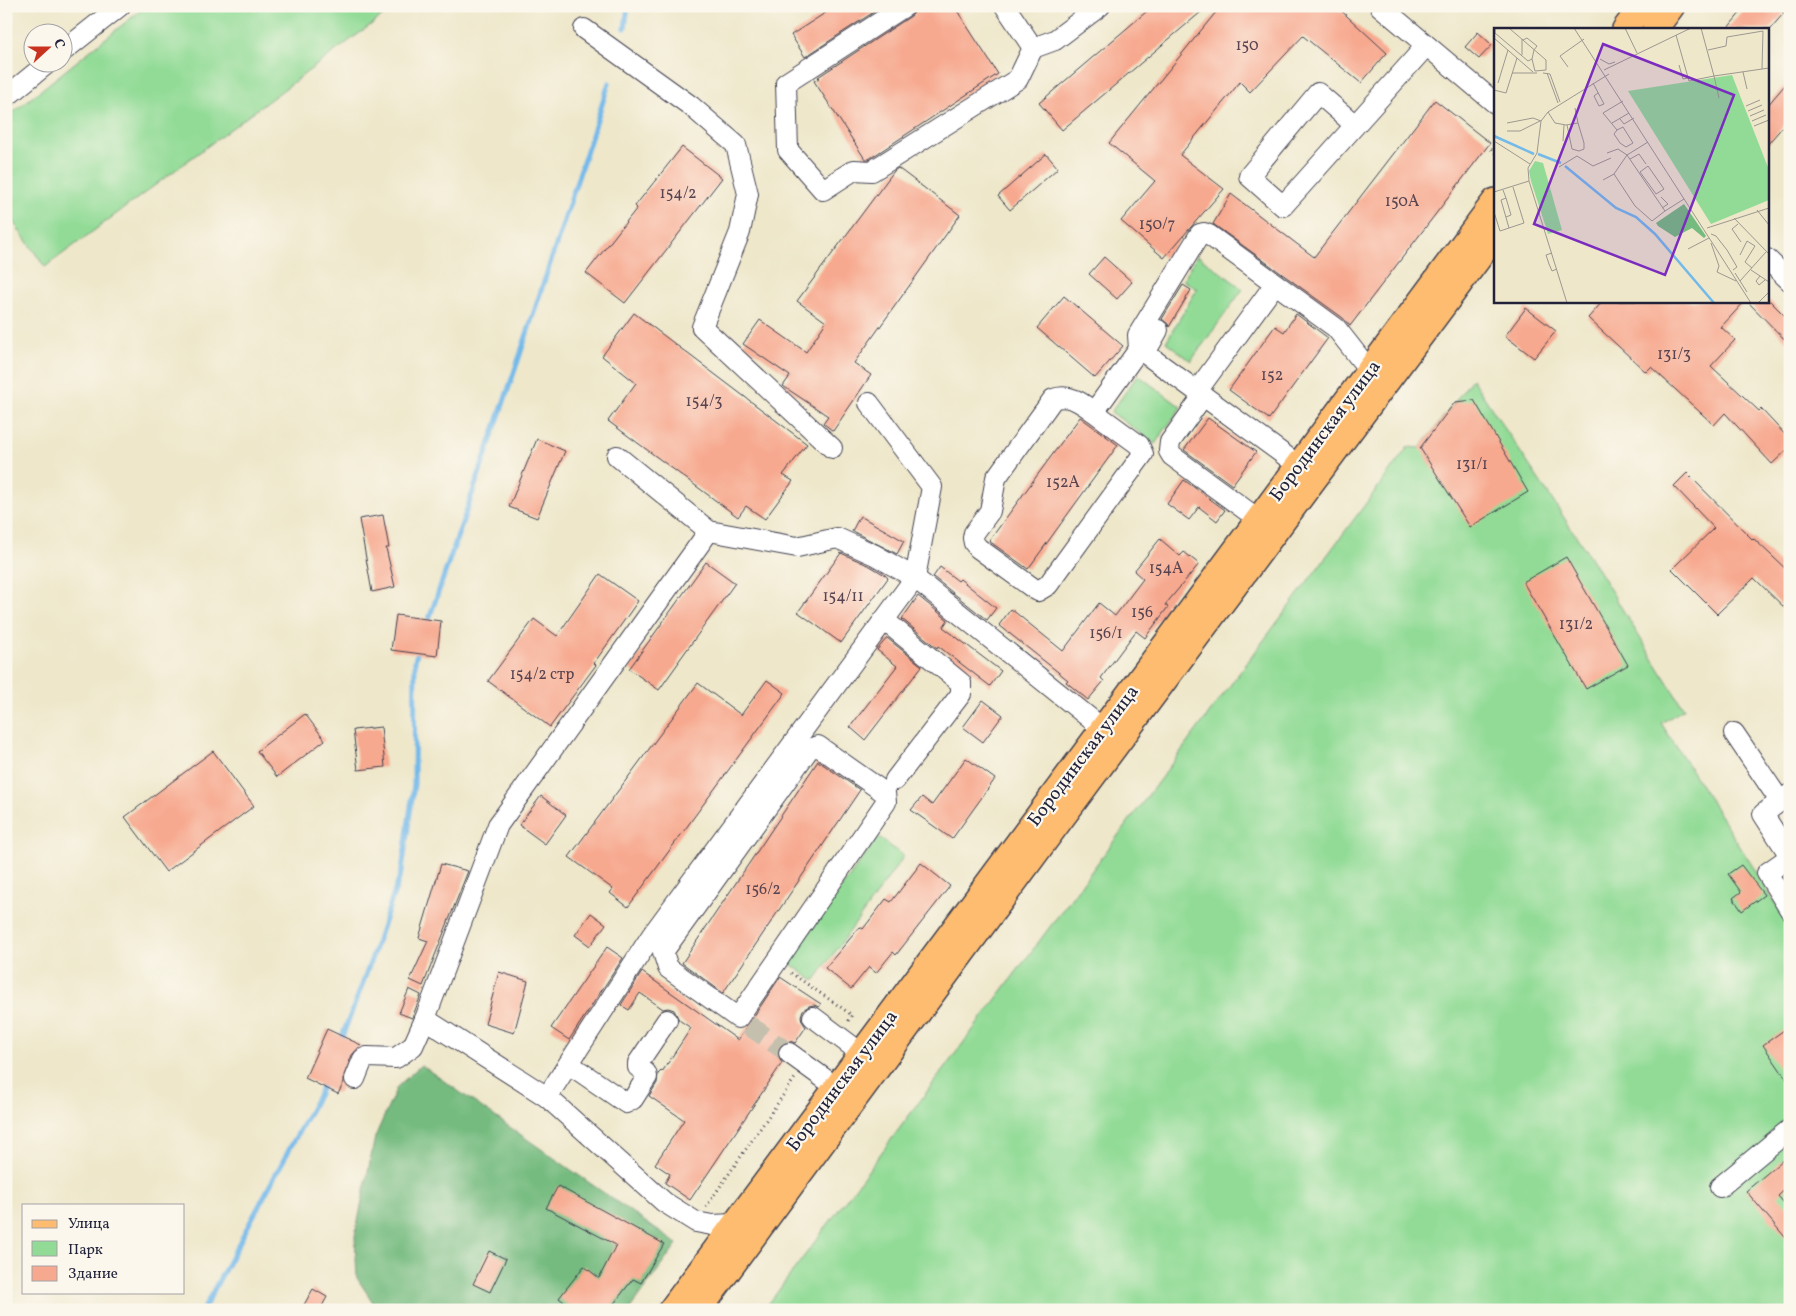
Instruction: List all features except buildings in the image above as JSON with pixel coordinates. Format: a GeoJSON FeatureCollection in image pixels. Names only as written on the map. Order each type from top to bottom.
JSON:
{"type":"FeatureCollection","features":[{"type":"Feature","properties":{"kind":"main road"},"geometry":{"type":"LineString","coordinates":[[1628,28],[1658,18]]}},
{"type":"Feature","properties":{"kind":"main road","name":"Бородинская улица"},"geometry":{"type":"LineString","coordinates":[[671,1310],[1494,202]]}},
{"type":"Feature","properties":{"kind":"main road","name":"Бородинская улица"},"geometry":{"type":"LineString","coordinates":[[699,1310],[1081,792],[1494,237]]}},
{"type":"Feature","properties":{"kind":"street"},"geometry":{"type":"LineString","coordinates":[[72,44],[120,6]]}},
{"type":"Feature","properties":{"kind":"street"},"geometry":{"type":"LineString","coordinates":[[905,6],[786,83],[788,150],[823,190],[854,170],[872,171],[1018,79],[1032,48],[1055,40],[1100,6]]}},
{"type":"Feature","properties":{"kind":"street"},"geometry":{"type":"LineString","coordinates":[[1005,6],[1032,48]]}},
{"type":"Feature","properties":{"kind":"street"},"geometry":{"type":"LineString","coordinates":[[1380,6],[1494,102]]}},
{"type":"Feature","properties":{"kind":"street"},"geometry":{"type":"LineString","coordinates":[[584,29],[684,101],[736,146],[748,194],[740,232],[702,327],[832,448]]}},
{"type":"Feature","properties":{"kind":"street"},"geometry":{"type":"LineString","coordinates":[[1355,125],[1318,93],[1249,176],[1283,206],[1426,46]]}},
{"type":"Feature","properties":{"kind":"street"},"geometry":{"type":"LineString","coordinates":[[6,97],[37,72]]}},
{"type":"Feature","properties":{"kind":"street"},"geometry":{"type":"LineString","coordinates":[[1298,466],[1142,351],[1138,336],[1200,234],[1209,235],[1336,328],[1369,370]]}},
{"type":"Feature","properties":{"kind":"street"},"geometry":{"type":"LineString","coordinates":[[1768,260],[1790,281]]}},
{"type":"Feature","properties":{"kind":"street"},"geometry":{"type":"LineString","coordinates":[[1258,519],[1172,456],[1169,451],[1170,442],[1200,394],[1275,284]]}},
{"type":"Feature","properties":{"kind":"street"},"geometry":{"type":"LineString","coordinates":[[1094,412],[1158,330]]}},
{"type":"Feature","properties":{"kind":"street"},"geometry":{"type":"LineString","coordinates":[[1060,398],[1077,399],[1094,412],[1140,445],[1143,454],[1048,585],[1038,590],[978,548],[974,543],[974,533],[990,511],[996,478],[1053,400],[1060,398]]}},
{"type":"Feature","properties":{"kind":"street"},"geometry":{"type":"LineString","coordinates":[[548,1097],[652,935],[915,578],[932,487],[869,403]]}},
{"type":"Feature","properties":{"kind":"street"},"geometry":{"type":"LineString","coordinates":[[617,456],[709,531],[796,547],[837,538],[875,555],[915,578],[1102,728]]}},
{"type":"Feature","properties":{"kind":"street"},"geometry":{"type":"LineString","coordinates":[[355,1079],[363,1059],[367,1057],[396,1058],[413,1046],[425,1019],[498,825],[709,531]]}},
{"type":"Feature","properties":{"kind":"street"},"geometry":{"type":"LineString","coordinates":[[884,620],[960,682],[961,694],[895,780]]}},
{"type":"Feature","properties":{"kind":"street"},"geometry":{"type":"LineString","coordinates":[[1734,733],[1785,798],[1763,814],[1790,857],[1767,874],[1790,910]]}},
{"type":"Feature","properties":{"kind":"street"},"geometry":{"type":"LineString","coordinates":[[818,746],[885,793],[886,802],[776,962],[743,1021],[668,968],[663,952],[809,748],[818,746]]}},
{"type":"Feature","properties":{"kind":"street"},"geometry":{"type":"LineString","coordinates":[[813,1017],[861,1053]]}},
{"type":"Feature","properties":{"kind":"street"},"geometry":{"type":"LineString","coordinates":[[425,1019],[548,1097],[664,1202],[696,1222],[712,1225],[734,1224]]}},
{"type":"Feature","properties":{"kind":"street"},"geometry":{"type":"LineString","coordinates":[[569,1064],[626,1102],[633,1099],[647,1077],[646,1073],[638,1067],[638,1063],[667,1020]]}},
{"type":"Feature","properties":{"kind":"street"},"geometry":{"type":"LineString","coordinates":[[789,1053],[836,1087]]}},
{"type":"Feature","properties":{"kind":"street"},"geometry":{"type":"LineString","coordinates":[[1720,1188],[1790,1129]]}},
{"type":"Feature","properties":{"kind":"path"},"geometry":{"type":"LineString","coordinates":[[1491,149],[1494,152]]}},
{"type":"Feature","properties":{"kind":"path"},"geometry":{"type":"LineString","coordinates":[[776,962],[852,1015],[838,1036]]}},
{"type":"Feature","properties":{"kind":"path"},"geometry":{"type":"LineString","coordinates":[[696,1222],[796,1076],[814,1071]]}},
{"type":"Feature","properties":{"kind":"green space"},"geometry":{"type":"Polygon","coordinates":[[[146,6],[396,6],[45,267],[6,212],[6,118],[64,72],[72,72],[72,65],[146,6]]]}},
{"type":"Feature","properties":{"kind":"green space"},"geometry":{"type":"Polygon","coordinates":[[[1197,255],[1243,289],[1191,361],[1166,342],[1197,289],[1183,280],[1197,255]]]}},
{"type":"Feature","properties":{"kind":"green space"},"geometry":{"type":"Polygon","coordinates":[[[1138,375],[1181,407],[1155,444],[1111,412],[1138,375]]]}},
{"type":"Feature","properties":{"kind":"green space"},"geometry":{"type":"Polygon","coordinates":[[[1472,379],[1590,557],[1684,709],[1661,723],[1790,928],[1790,1310],[764,1310],[1408,447],[1420,448],[1472,379]]]}},
{"type":"Feature","properties":{"kind":"green space"},"geometry":{"type":"Polygon","coordinates":[[[878,837],[904,856],[814,981],[788,962],[878,837]]]}},
{"type":"Feature","properties":{"kind":"green space"},"geometry":{"type":"Polygon","coordinates":[[[421,1065],[677,1244],[629,1310],[385,1310],[374,1304],[357,1278],[355,1236],[375,1137],[397,1087],[421,1065]]]}},
{"type":"Feature","properties":{"kind":"waterway"},"geometry":{"type":"LineString","coordinates":[[625,28],[628,6]]}},
{"type":"Feature","properties":{"kind":"waterway"},"geometry":{"type":"LineString","coordinates":[[427,625],[519,358],[609,83]]}},
{"type":"Feature","properties":{"kind":"waterway"},"geometry":{"type":"LineString","coordinates":[[340,1042],[364,980],[402,870],[414,784],[415,660],[419,648]]}},
{"type":"Feature","properties":{"kind":"waterway"},"geometry":{"type":"LineString","coordinates":[[203,1310],[324,1082]]}},
{"type":"Feature","properties":{"kind":"tunnel"},"geometry":{"type":"LineString","coordinates":[[748,1025],[789,1053]]}}]}
